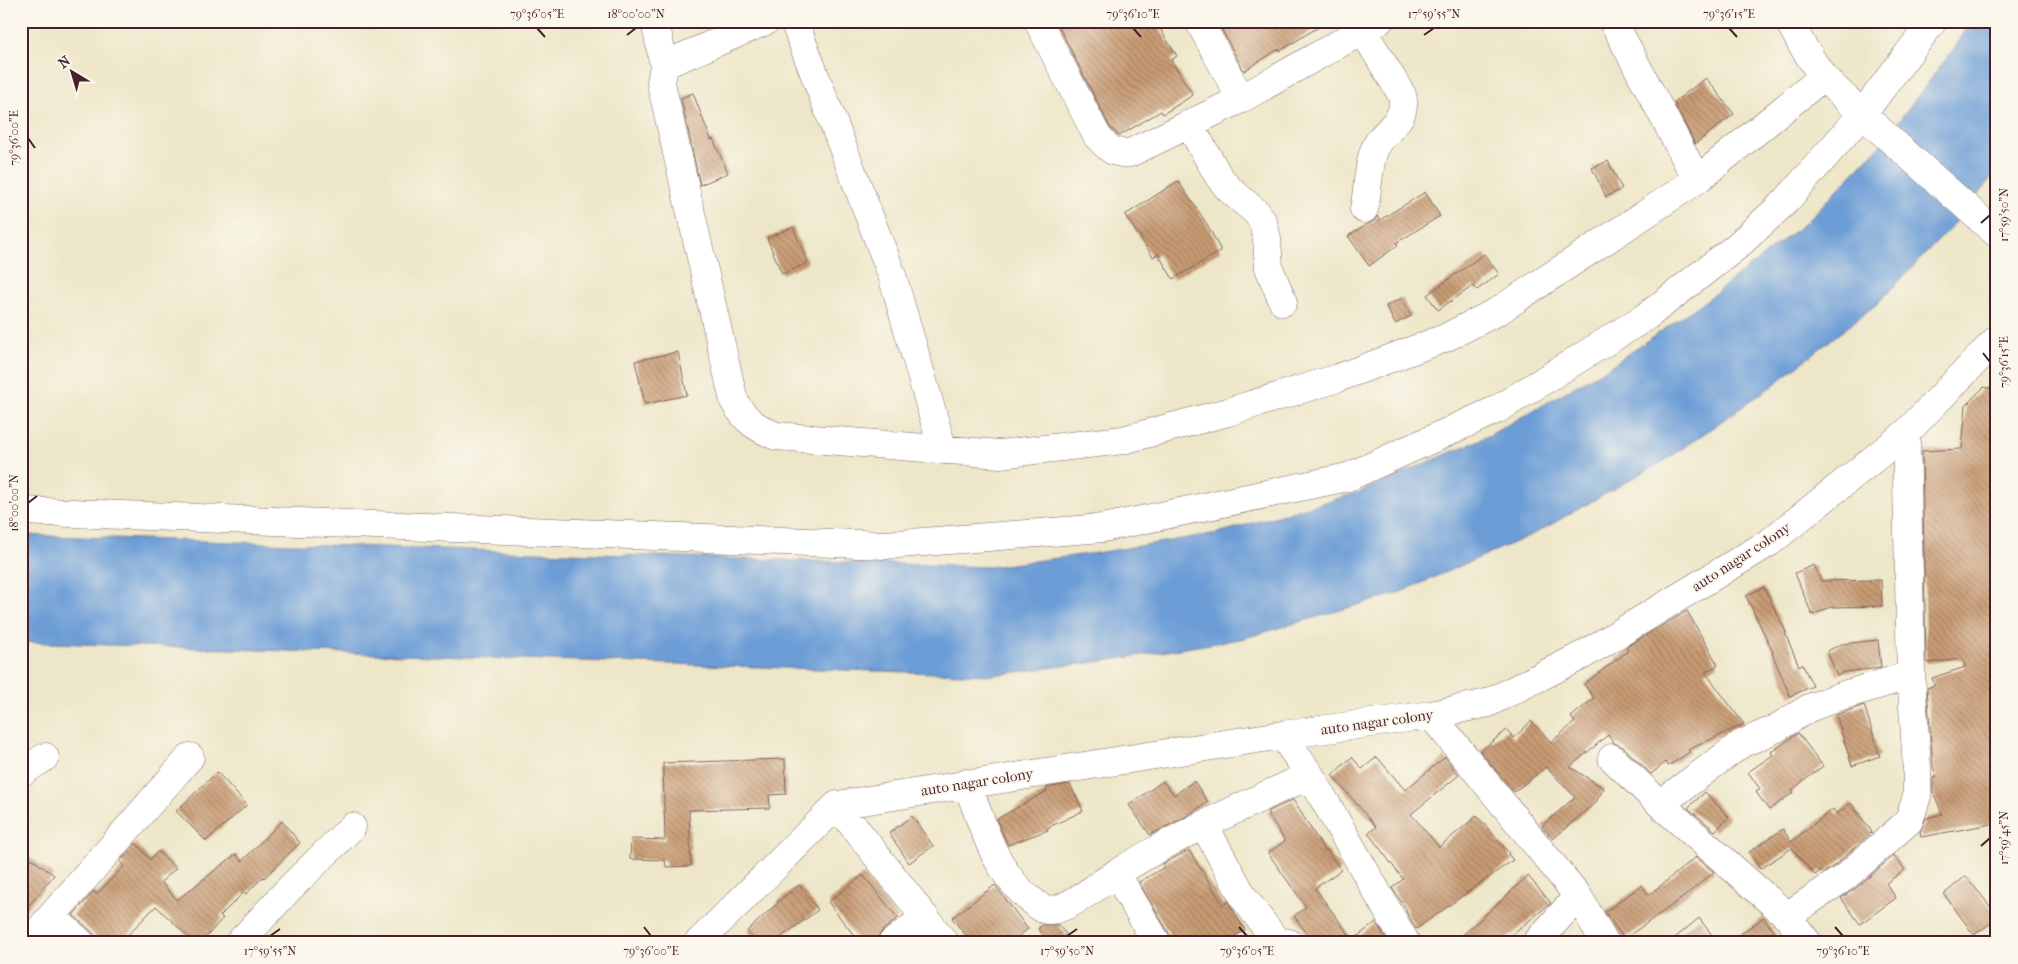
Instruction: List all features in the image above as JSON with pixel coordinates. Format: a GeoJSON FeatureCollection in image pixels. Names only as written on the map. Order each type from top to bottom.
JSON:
{"type":"FeatureCollection","features":[{"type":"Feature","properties":{"kind":"street"},"geometry":{"type":"LineString","coordinates":[[655,21],[664,65],[661,83],[734,401],[742,415],[756,428],[776,436],[1000,454],[1123,440],[1228,412],[1338,378],[1445,338],[1498,312],[1697,180],[1823,77]]}},
{"type":"Feature","properties":{"kind":"street"},"geometry":{"type":"LineString","coordinates":[[664,65],[766,21]]}},
{"type":"Feature","properties":{"kind":"street"},"geometry":{"type":"LineString","coordinates":[[794,21],[892,275],[943,450]]}},
{"type":"Feature","properties":{"kind":"street"},"geometry":{"type":"LineString","coordinates":[[1038,21],[1098,136],[1106,146],[1117,153],[1130,153],[1241,99],[1366,24],[1402,95],[1404,104],[1400,116],[1389,132],[1377,143],[1373,153],[1364,209]]}},
{"type":"Feature","properties":{"kind":"street"},"geometry":{"type":"LineString","coordinates":[[1199,21],[1241,99]]}},
{"type":"Feature","properties":{"kind":"street"},"geometry":{"type":"LineString","coordinates":[[1613,21],[1697,180]]}},
{"type":"Feature","properties":{"kind":"street"},"geometry":{"type":"LineString","coordinates":[[1789,21],[1823,77],[1868,119],[1991,225]]}},
{"type":"Feature","properties":{"kind":"street"},"geometry":{"type":"LineString","coordinates":[[21,511],[885,545],[1103,528],[1348,477],[1498,409],[1647,316],[1736,247],[1787,200],[1868,119],[1933,21]]}},
{"type":"Feature","properties":{"kind":"street"},"geometry":{"type":"LineString","coordinates":[[1189,124],[1219,177],[1258,213],[1263,222],[1267,239],[1269,268],[1283,302]]}},
{"type":"Feature","properties":{"kind":"street","name":"auto nagar colony"},"geometry":{"type":"LineString","coordinates":[[837,805],[1282,735],[1431,716],[1488,703],[1583,655],[1770,542],[1906,433],[1997,339]]}},
{"type":"Feature","properties":{"kind":"street"},"geometry":{"type":"LineString","coordinates":[[1787,916],[1845,877],[1909,822],[1917,796],[1911,675],[1906,433]]}},
{"type":"Feature","properties":{"kind":"street"},"geometry":{"type":"LineString","coordinates":[[1660,804],[1741,744],[1776,728],[1809,708],[1844,695],[1911,675]]}},
{"type":"Feature","properties":{"kind":"street"},"geometry":{"type":"LineString","coordinates":[[1431,716],[1578,896],[1605,943]]}},
{"type":"Feature","properties":{"kind":"street"},"geometry":{"type":"LineString","coordinates":[[1282,735],[1310,774],[1406,943]]}},
{"type":"Feature","properties":{"kind":"street"},"geometry":{"type":"LineString","coordinates":[[28,943],[190,757]]}},
{"type":"Feature","properties":{"kind":"street"},"geometry":{"type":"LineString","coordinates":[[21,774],[45,758]]}},
{"type":"Feature","properties":{"kind":"street"},"geometry":{"type":"LineString","coordinates":[[1612,758],[1660,804],[1787,916],[1808,943]]}},
{"type":"Feature","properties":{"kind":"street"},"geometry":{"type":"LineString","coordinates":[[967,784],[983,827],[1000,864],[1021,894],[1038,906],[1048,910],[1061,909],[1116,873],[1204,825],[1310,774]]}},
{"type":"Feature","properties":{"kind":"street"},"geometry":{"type":"LineString","coordinates":[[698,943],[837,805],[945,943]]}},
{"type":"Feature","properties":{"kind":"street"},"geometry":{"type":"LineString","coordinates":[[1204,825],[1244,898],[1277,942],[1289,943]]}},
{"type":"Feature","properties":{"kind":"street"},"geometry":{"type":"LineString","coordinates":[[239,943],[288,890],[352,827]]}},
{"type":"Feature","properties":{"kind":"street"},"geometry":{"type":"LineString","coordinates":[[1116,873],[1157,943]]}},
{"type":"Feature","properties":{"kind":"street"},"geometry":{"type":"LineString","coordinates":[[1536,943],[1578,896]]}},
{"type":"Feature","properties":{"kind":"street"},"geometry":{"type":"LineString","coordinates":[[52,917],[81,943]]}},
{"type":"Feature","properties":{"kind":"street"},"geometry":{"type":"LineString","coordinates":[[892,943],[925,917]]}},
{"type":"Feature","properties":{"kind":"water"},"geometry":{"type":"Polygon","coordinates":[[[1971,21],[1997,21],[1997,170],[1960,218],[1878,303],[1772,386],[1669,458],[1536,533],[1396,594],[1241,639],[1111,660],[993,675],[21,642],[21,535],[989,567],[1096,553],[1218,533],[1360,492],[1488,436],[1611,366],[1708,299],[1805,223],[1878,148],[1956,46],[1971,21]]]}},
{"type":"Feature","properties":{"kind":"building"},"geometry":{"type":"Polygon","coordinates":[[[1056,21],[1155,21],[1177,56],[1171,60],[1193,95],[1163,114],[1161,111],[1119,136],[1110,127],[1056,21]]]}},
{"type":"Feature","properties":{"kind":"building"},"geometry":{"type":"Polygon","coordinates":[[[1217,21],[1328,21],[1244,71],[1217,21]]]}},
{"type":"Feature","properties":{"kind":"building"},"geometry":{"type":"Polygon","coordinates":[[[1706,78],[1734,114],[1695,144],[1674,102],[1706,78]]]}},
{"type":"Feature","properties":{"kind":"building"},"geometry":{"type":"Polygon","coordinates":[[[693,93],[711,140],[713,139],[728,173],[700,185],[681,98],[693,93]]]}},
{"type":"Feature","properties":{"kind":"building"},"geometry":{"type":"Polygon","coordinates":[[[1608,161],[1622,189],[1606,197],[1592,168],[1608,161]]]}},
{"type":"Feature","properties":{"kind":"building"},"geometry":{"type":"Polygon","coordinates":[[[1178,181],[1207,224],[1221,251],[1173,279],[1158,254],[1153,257],[1125,215],[1178,181]]]}},
{"type":"Feature","properties":{"kind":"building"},"geometry":{"type":"Polygon","coordinates":[[[1425,192],[1440,216],[1396,243],[1398,245],[1369,266],[1348,236],[1375,220],[1377,216],[1380,220],[1425,192]]]}},
{"type":"Feature","properties":{"kind":"building"},"geometry":{"type":"Polygon","coordinates":[[[793,227],[808,263],[782,274],[767,238],[793,227]]]}},
{"type":"Feature","properties":{"kind":"building"},"geometry":{"type":"Polygon","coordinates":[[[1484,254],[1499,274],[1477,290],[1473,286],[1438,310],[1427,295],[1484,254]]]}},
{"type":"Feature","properties":{"kind":"building"},"geometry":{"type":"Polygon","coordinates":[[[1402,298],[1411,316],[1395,324],[1386,306],[1402,298]]]}},
{"type":"Feature","properties":{"kind":"building"},"geometry":{"type":"Polygon","coordinates":[[[678,352],[687,395],[645,404],[635,361],[678,352]]]}},
{"type":"Feature","properties":{"kind":"building"},"geometry":{"type":"Polygon","coordinates":[[[1984,387],[1997,390],[1997,823],[1921,837],[1920,832],[1926,818],[1942,814],[1933,791],[1933,778],[1937,777],[1933,767],[1927,688],[1935,685],[1932,678],[1965,667],[1963,659],[1927,663],[1926,661],[1922,451],[1962,449],[1966,405],[1984,387]]]}},
{"type":"Feature","properties":{"kind":"building"},"geometry":{"type":"Polygon","coordinates":[[[1814,565],[1821,581],[1881,580],[1882,606],[1831,607],[1812,615],[1795,573],[1814,565]]]}},
{"type":"Feature","properties":{"kind":"building"},"geometry":{"type":"Polygon","coordinates":[[[1764,587],[1786,632],[1799,666],[1802,664],[1813,686],[1790,696],[1773,652],[1746,596],[1764,587]]]}},
{"type":"Feature","properties":{"kind":"building"},"geometry":{"type":"Polygon","coordinates":[[[1687,611],[1718,665],[1705,672],[1744,724],[1688,750],[1690,752],[1668,766],[1666,762],[1651,774],[1623,747],[1614,743],[1608,735],[1570,767],[1604,788],[1596,802],[1553,839],[1542,826],[1575,797],[1546,767],[1514,792],[1480,751],[1507,730],[1514,738],[1531,721],[1551,742],[1575,722],[1571,717],[1594,698],[1584,684],[1628,651],[1626,647],[1687,611]]]}},
{"type":"Feature","properties":{"kind":"building"},"geometry":{"type":"Polygon","coordinates":[[[1878,640],[1881,668],[1844,672],[1837,676],[1827,651],[1842,644],[1878,640]]]}},
{"type":"Feature","properties":{"kind":"building"},"geometry":{"type":"Polygon","coordinates":[[[1864,705],[1880,756],[1852,766],[1836,715],[1864,705]]]}},
{"type":"Feature","properties":{"kind":"building"},"geometry":{"type":"Polygon","coordinates":[[[1798,733],[1823,766],[1792,790],[1794,792],[1769,810],[1756,792],[1760,789],[1748,772],[1773,755],[1771,752],[1798,733]]]}},
{"type":"Feature","properties":{"kind":"building"},"geometry":{"type":"Polygon","coordinates":[[[1352,757],[1362,769],[1377,757],[1405,790],[1445,757],[1459,775],[1411,814],[1439,847],[1477,816],[1513,860],[1416,929],[1407,910],[1392,888],[1403,879],[1368,833],[1376,827],[1332,775],[1352,757]]]}},
{"type":"Feature","properties":{"kind":"building"},"geometry":{"type":"Polygon","coordinates":[[[785,759],[786,794],[769,795],[770,808],[689,810],[691,866],[666,867],[665,860],[630,859],[631,839],[665,840],[663,763],[785,759]]]}},
{"type":"Feature","properties":{"kind":"building"},"geometry":{"type":"Polygon","coordinates":[[[217,772],[247,805],[206,841],[176,811],[217,772]]]}},
{"type":"Feature","properties":{"kind":"building"},"geometry":{"type":"Polygon","coordinates":[[[1163,781],[1174,795],[1194,781],[1208,802],[1185,817],[1150,835],[1129,805],[1163,781]]]}},
{"type":"Feature","properties":{"kind":"building"},"geometry":{"type":"Polygon","coordinates":[[[1070,784],[1083,811],[1047,828],[1048,830],[1008,845],[997,819],[1047,791],[1046,788],[1070,784]]]}},
{"type":"Feature","properties":{"kind":"building"},"geometry":{"type":"Polygon","coordinates":[[[1705,792],[1729,817],[1715,831],[1688,808],[1705,792]]]}},
{"type":"Feature","properties":{"kind":"building"},"geometry":{"type":"Polygon","coordinates":[[[1293,800],[1325,851],[1327,850],[1341,870],[1315,888],[1353,940],[1376,922],[1388,943],[1314,943],[1294,916],[1306,907],[1268,853],[1285,841],[1267,812],[1293,800]]]}},
{"type":"Feature","properties":{"kind":"building"},"geometry":{"type":"Polygon","coordinates":[[[1851,803],[1872,832],[1835,865],[1823,873],[1821,870],[1815,875],[1792,848],[1760,869],[1749,852],[1783,829],[1791,842],[1833,809],[1837,814],[1851,803]]]}},
{"type":"Feature","properties":{"kind":"building"},"geometry":{"type":"Polygon","coordinates":[[[912,816],[933,846],[909,863],[889,833],[912,816]]]}},
{"type":"Feature","properties":{"kind":"building"},"geometry":{"type":"Polygon","coordinates":[[[282,821],[300,843],[264,878],[246,894],[244,892],[220,916],[223,918],[201,943],[195,943],[156,906],[120,943],[101,943],[73,915],[94,891],[97,894],[124,866],[120,861],[136,843],[150,860],[158,851],[176,868],[161,882],[177,900],[236,854],[242,861],[282,821]]]}},
{"type":"Feature","properties":{"kind":"building"},"geometry":{"type":"Polygon","coordinates":[[[1189,850],[1223,905],[1228,902],[1245,930],[1223,943],[1173,943],[1139,882],[1165,867],[1163,864],[1189,850]]]}},
{"type":"Feature","properties":{"kind":"building"},"geometry":{"type":"Polygon","coordinates":[[[21,851],[54,875],[21,915],[21,851]]]}},
{"type":"Feature","properties":{"kind":"building"},"geometry":{"type":"Polygon","coordinates":[[[1894,855],[1905,870],[1886,883],[1896,898],[1860,924],[1841,898],[1855,889],[1894,855]]]}},
{"type":"Feature","properties":{"kind":"building"},"geometry":{"type":"Polygon","coordinates":[[[1696,857],[1714,872],[1681,899],[1624,939],[1605,912],[1642,885],[1649,895],[1696,857]]]}},
{"type":"Feature","properties":{"kind":"building"},"geometry":{"type":"Polygon","coordinates":[[[863,875],[898,918],[882,931],[877,943],[860,943],[828,902],[863,875]]]}},
{"type":"Feature","properties":{"kind":"building"},"geometry":{"type":"Polygon","coordinates":[[[1528,876],[1551,903],[1501,943],[1454,943],[1528,876]]]}},
{"type":"Feature","properties":{"kind":"building"},"geometry":{"type":"Polygon","coordinates":[[[1966,876],[1997,915],[1997,919],[1974,935],[1944,894],[1966,876]]]}},
{"type":"Feature","properties":{"kind":"building"},"geometry":{"type":"Polygon","coordinates":[[[799,885],[818,910],[773,943],[757,943],[747,931],[777,902],[799,885]]]}},
{"type":"Feature","properties":{"kind":"building"},"geometry":{"type":"Polygon","coordinates":[[[995,885],[1028,929],[1010,943],[972,943],[952,918],[995,885]]]}},
{"type":"Feature","properties":{"kind":"building"},"geometry":{"type":"Polygon","coordinates":[[[1764,917],[1781,943],[1728,943],[1764,917]]]}},
{"type":"Feature","properties":{"kind":"building"},"geometry":{"type":"Polygon","coordinates":[[[1699,918],[1718,943],[1669,943],[1699,918]]]}},
{"type":"Feature","properties":{"kind":"building"},"geometry":{"type":"Polygon","coordinates":[[[1042,925],[1058,925],[1066,934],[1056,943],[1050,943],[1038,929],[1042,925]]]}}]}
